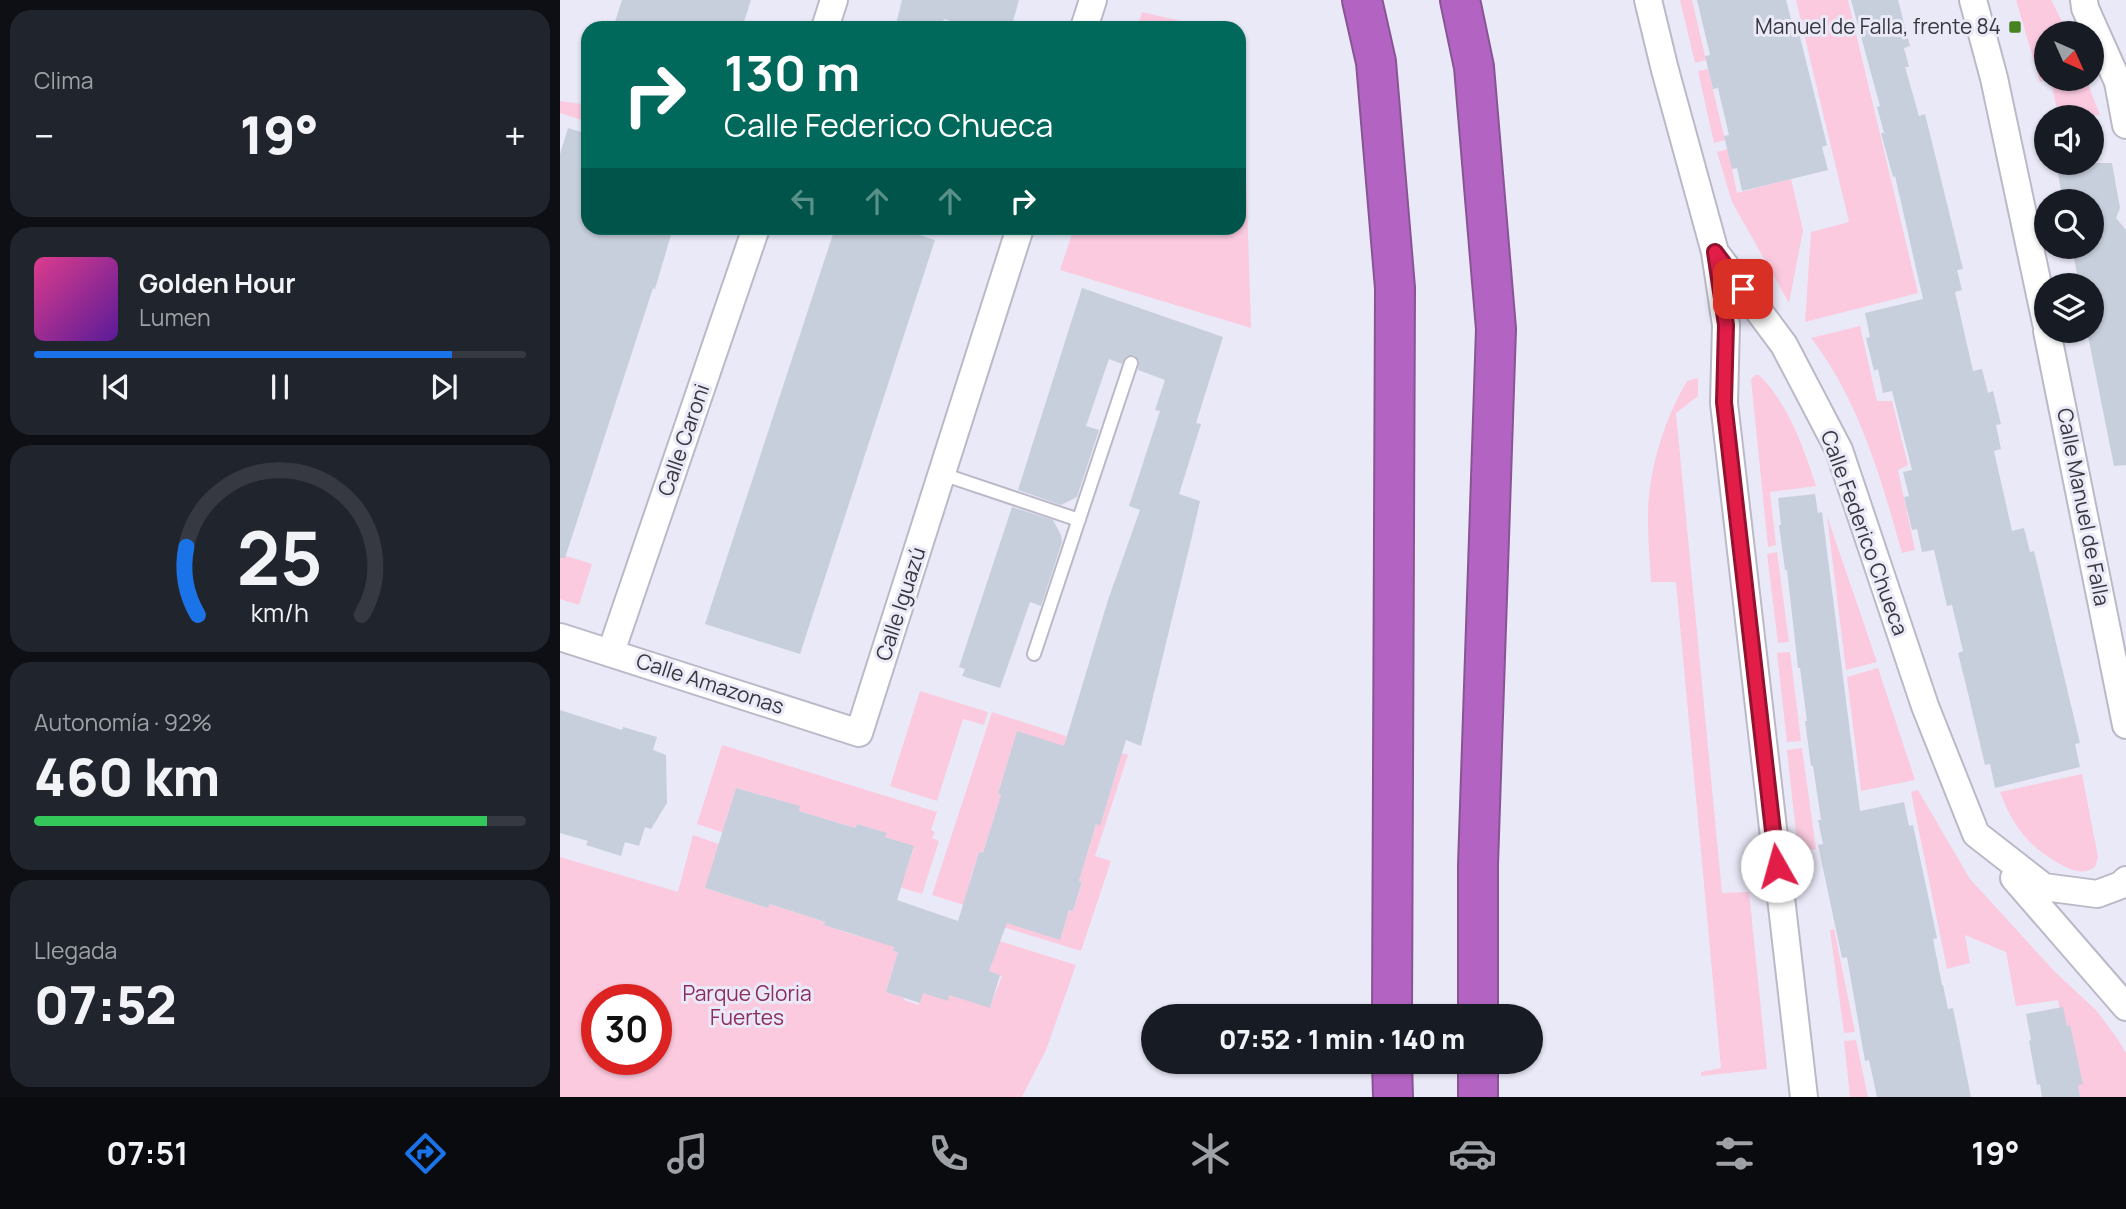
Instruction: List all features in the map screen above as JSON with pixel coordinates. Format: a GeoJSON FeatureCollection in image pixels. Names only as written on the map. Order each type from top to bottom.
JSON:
{"type":"FeatureCollection","features":[{"type":"Feature","properties":{"kind":"highway"},"geometry":{"type":"LineString","coordinates":[[1362,0],[1376,62],[1395,288],[1392,1004]]}},
{"type":"Feature","properties":{"kind":"highway"},"geometry":{"type":"LineString","coordinates":[[1460,0],[1474,68],[1496,329],[1478,865],[1478,1004]]}},
{"type":"Feature","properties":{"kind":"highway"},"geometry":{"type":"LineString","coordinates":[[1392,1074],[1393,1097]]}},
{"type":"Feature","properties":{"kind":"highway"},"geometry":{"type":"LineString","coordinates":[[1478,1074],[1478,1097]]}},
{"type":"Feature","properties":{"kind":"street"},"geometry":{"type":"LineString","coordinates":[[827,21],[834,0]]}},
{"type":"Feature","properties":{"kind":"street"},"geometry":{"type":"LineString","coordinates":[[1086,21],[1093,0]]}},
{"type":"Feature","properties":{"kind":"street"},"geometry":{"type":"LineString","coordinates":[[1648,0],[1715,252],[1726,325],[1724,402],[1804,1097]]}},
{"type":"Feature","properties":{"kind":"street"},"geometry":{"type":"LineString","coordinates":[[1973,0],[1994,78],[2035,273]]}},
{"type":"Feature","properties":{"kind":"street"},"geometry":{"type":"LineString","coordinates":[[2084,0],[2085,8],[2118,82],[2126,125]]}},
{"type":"Feature","properties":{"kind":"street","name":"Calle Caroni"},"geometry":{"type":"LineString","coordinates":[[611,652],[755,235]]}},
{"type":"Feature","properties":{"kind":"street","name":"Calle Iguazú"},"geometry":{"type":"LineString","coordinates":[[859,733],[1018,235]]}},
{"type":"Feature","properties":{"kind":"street","name":"Calle Federico Chueca"},"geometry":{"type":"LineString","coordinates":[[1715,252],[1784,345],[1839,450],[1925,706],[1976,834],[2126,1007]]}},
{"type":"Feature","properties":{"kind":"street","name":"Calle Manuel de Falla"},"geometry":{"type":"LineString","coordinates":[[2049,343],[2126,725]]}},
{"type":"Feature","properties":{"kind":"street","name":"Calle Amazonas"},"geometry":{"type":"LineString","coordinates":[[560,637],[859,733]]}},
{"type":"Feature","properties":{"kind":"street"},"geometry":{"type":"LineString","coordinates":[[1976,834],[2044,887],[2097,894],[2121,885],[2126,880]]}},
{"type":"Feature","properties":{"kind":"lane"},"geometry":{"type":"LineString","coordinates":[[1034,654],[1131,363]]}},
{"type":"Feature","properties":{"kind":"lane"},"geometry":{"type":"LineString","coordinates":[[942,474],[1079,520]]}},
{"type":"Feature","properties":{"kind":"green space"},"geometry":{"type":"Polygon","coordinates":[[[1680,0],[1692,0],[1706,60],[1695,63],[1680,0]]]}},
{"type":"Feature","properties":{"kind":"green space"},"geometry":{"type":"Polygon","coordinates":[[[1796,0],[1848,0],[1918,293],[1805,322],[1811,232],[1849,222],[1796,0]]]}},
{"type":"Feature","properties":{"kind":"green space"},"geometry":{"type":"Polygon","coordinates":[[[2016,0],[2051,0],[2062,21],[2034,21],[2034,62],[2016,0]]]}},
{"type":"Feature","properties":{"kind":"green space"},"geometry":{"type":"Polygon","coordinates":[[[1142,12],[1181,21],[1139,21],[1142,12]]]}},
{"type":"Feature","properties":{"kind":"green space"},"geometry":{"type":"Polygon","coordinates":[[[1708,69],[1725,140],[1714,143],[1698,71],[1708,69]]]}},
{"type":"Feature","properties":{"kind":"green space"},"geometry":{"type":"Polygon","coordinates":[[[2053,91],[2091,91],[2096,105],[2056,105],[2053,91]]]}},
{"type":"Feature","properties":{"kind":"green space"},"geometry":{"type":"Polygon","coordinates":[[[560,101],[581,104],[581,120],[560,113],[560,101]]]}},
{"type":"Feature","properties":{"kind":"green space"},"geometry":{"type":"Polygon","coordinates":[[[1728,149],[1737,193],[1791,179],[1803,230],[1789,303],[1732,202],[1717,152],[1728,149]]]}},
{"type":"Feature","properties":{"kind":"green space"},"geometry":{"type":"Polygon","coordinates":[[[1246,170],[1251,328],[1060,270],[1072,235],[1246,235],[1246,170]]]}},
{"type":"Feature","properties":{"kind":"green space"},"geometry":{"type":"Polygon","coordinates":[[[1860,326],[1877,401],[1892,401],[1908,465],[1898,470],[1915,550],[1902,553],[1867,441],[1843,387],[1811,338],[1860,326]]]}},
{"type":"Feature","properties":{"kind":"green space"},"geometry":{"type":"Polygon","coordinates":[[[1759,375],[1769,386],[1787,412],[1816,486],[1770,492],[1776,545],[1768,547],[1751,379],[1759,375]]]}},
{"type":"Feature","properties":{"kind":"green space"},"geometry":{"type":"Polygon","coordinates":[[[1698,378],[1698,396],[1676,413],[1722,893],[1749,892],[1767,1069],[1701,1076],[1701,1072],[1721,1068],[1676,582],[1651,582],[1648,522],[1650,485],[1664,431],[1687,381],[1698,378]]]}},
{"type":"Feature","properties":{"kind":"green space"},"geometry":{"type":"Polygon","coordinates":[[[1827,516],[1877,662],[1846,670],[1827,516]]]}},
{"type":"Feature","properties":{"kind":"green space"},"geometry":{"type":"Polygon","coordinates":[[[1777,552],[1789,642],[1778,643],[1767,554],[1777,552]]]}},
{"type":"Feature","properties":{"kind":"green space"},"geometry":{"type":"Polygon","coordinates":[[[560,554],[592,564],[579,605],[560,599],[560,554]]]}},
{"type":"Feature","properties":{"kind":"green space"},"geometry":{"type":"Polygon","coordinates":[[[1790,652],[1801,741],[1787,742],[1777,653],[1790,652]]]}},
{"type":"Feature","properties":{"kind":"green space"},"geometry":{"type":"Polygon","coordinates":[[[1878,668],[1915,780],[1861,791],[1847,677],[1878,668]]]}},
{"type":"Feature","properties":{"kind":"green space"},"geometry":{"type":"Polygon","coordinates":[[[920,691],[988,712],[984,725],[963,719],[937,801],[890,786],[920,691]]]}},
{"type":"Feature","properties":{"kind":"green space"},"geometry":{"type":"Polygon","coordinates":[[[992,712],[1069,737],[1057,773],[1017,732],[983,853],[979,852],[970,880],[967,906],[932,895],[992,712]]]}},
{"type":"Feature","properties":{"kind":"green space"},"geometry":{"type":"Polygon","coordinates":[[[1076,739],[1128,755],[1095,856],[1111,861],[1081,951],[997,925],[1006,898],[1060,939],[1069,910],[1073,911],[1096,824],[1100,825],[1119,764],[1076,739]]]}},
{"type":"Feature","properties":{"kind":"green space"},"geometry":{"type":"Polygon","coordinates":[[[722,745],[937,812],[931,830],[935,832],[932,838],[939,841],[922,894],[877,880],[880,871],[904,878],[914,847],[885,837],[886,833],[857,824],[855,828],[799,811],[799,806],[736,788],[725,823],[751,831],[748,841],[697,824],[722,745]]]}},
{"type":"Feature","properties":{"kind":"green space"},"geometry":{"type":"Polygon","coordinates":[[[1802,748],[1816,849],[1798,851],[1787,750],[1802,748]]]}},
{"type":"Feature","properties":{"kind":"green space"},"geometry":{"type":"Polygon","coordinates":[[[2082,774],[2098,857],[2095,867],[2087,871],[2068,868],[2032,844],[2017,826],[2000,792],[2082,774]]]}},
{"type":"Feature","properties":{"kind":"green space"},"geometry":{"type":"Polygon","coordinates":[[[1918,790],[1970,879],[2055,972],[2096,1010],[2117,1038],[2126,1053],[2126,1097],[2077,1097],[2058,1000],[2016,1006],[2006,952],[1965,935],[1970,963],[1947,969],[1911,792],[1918,790]]]}},
{"type":"Feature","properties":{"kind":"green space","name":"Parque Gloria Fuertes"},"geometry":{"type":"Polygon","coordinates":[[[693,835],[742,852],[705,888],[768,908],[770,904],[825,922],[825,925],[854,935],[896,943],[893,951],[898,952],[886,992],[919,1005],[931,968],[947,1001],[949,995],[990,1007],[1002,976],[989,971],[992,964],[986,962],[993,939],[1076,965],[1046,1050],[1022,1097],[560,1097],[560,857],[678,892],[693,835]]]}},
{"type":"Feature","properties":{"kind":"green space"},"geometry":{"type":"Polygon","coordinates":[[[1834,929],[1855,1032],[1844,1033],[1830,930],[1834,929]]]}},
{"type":"Feature","properties":{"kind":"green space"},"geometry":{"type":"Polygon","coordinates":[[[1856,1040],[1868,1097],[1850,1097],[1844,1041],[1856,1040]]]}},
{"type":"Feature","properties":{"kind":"building"},"geometry":{"type":"Polygon","coordinates":[[[622,0],[751,0],[744,21],[615,21],[622,0]]]}},
{"type":"Feature","properties":{"kind":"building"},"geometry":{"type":"Polygon","coordinates":[[[902,0],[1019,0],[1013,21],[897,21],[902,0]]]}},
{"type":"Feature","properties":{"kind":"building"},"geometry":{"type":"Polygon","coordinates":[[[1697,0],[1786,0],[1795,34],[1799,33],[1827,145],[1822,147],[1828,170],[1742,191],[1737,168],[1732,169],[1724,136],[1729,135],[1718,88],[1713,89],[1705,56],[1710,55],[1697,0]]]}},
{"type":"Feature","properties":{"kind":"building"},"geometry":{"type":"Polygon","coordinates":[[[1851,0],[1898,0],[1910,46],[1904,48],[1909,67],[1905,67],[1919,116],[1925,114],[1963,269],[1957,270],[1962,290],[1955,292],[1973,371],[1982,369],[1988,393],[1993,391],[2001,424],[1996,425],[2001,449],[1994,451],[2012,531],[2024,528],[2030,552],[2034,551],[2080,743],[2075,744],[2080,767],[1995,788],[1990,764],[1985,765],[1958,653],[1963,651],[1952,605],[1947,606],[1934,550],[1922,552],[1917,529],[1912,530],[1904,497],[1909,496],[1903,472],[1912,470],[1892,391],[1883,393],[1878,369],[1874,371],[1866,338],[1870,337],[1865,313],[1923,299],[1895,176],[1893,177],[1881,133],[1884,133],[1877,107],[1880,106],[1851,0]]]}},
{"type":"Feature","properties":{"kind":"building"},"geometry":{"type":"Polygon","coordinates":[[[568,128],[581,132],[581,235],[671,235],[565,558],[560,558],[560,154],[568,128]]]}},
{"type":"Feature","properties":{"kind":"building"},"geometry":{"type":"Polygon","coordinates":[[[2104,163],[2112,163],[2120,208],[2116,218],[2126,230],[2126,465],[2114,466],[2089,343],[2104,343],[2104,273],[2077,273],[2074,259],[2104,259],[2104,189],[2061,189],[2058,175],[2104,175],[2104,163]]]}},
{"type":"Feature","properties":{"kind":"building"},"geometry":{"type":"Polygon","coordinates":[[[833,235],[919,235],[935,240],[800,654],[705,624],[833,235]]]}},
{"type":"Feature","properties":{"kind":"building"},"geometry":{"type":"Polygon","coordinates":[[[1082,288],[1223,337],[1196,423],[1201,424],[1179,494],[1200,501],[1141,746],[1126,740],[1100,826],[1096,824],[1073,911],[1069,910],[1060,940],[1007,923],[989,971],[1000,975],[990,1008],[949,995],[948,1001],[923,993],[920,1003],[886,992],[898,952],[893,951],[894,947],[824,925],[825,922],[770,904],[768,908],[705,888],[736,788],[800,806],[799,811],[855,828],[857,824],[887,833],[885,837],[914,846],[897,900],[958,921],[979,852],[983,853],[1017,731],[1064,746],[1108,600],[1140,510],[1129,506],[1160,411],[1155,410],[1165,380],[1138,370],[1139,361],[1134,355],[1126,356],[1122,364],[1109,359],[1086,426],[1099,430],[1077,497],[1061,505],[1018,490],[1082,288]]]}},
{"type":"Feature","properties":{"kind":"building"},"geometry":{"type":"Polygon","coordinates":[[[1815,494],[1818,513],[1822,512],[1860,811],[1904,802],[1909,826],[1913,825],[1937,938],[1933,939],[1942,985],[1948,1009],[1953,1008],[1971,1097],[1877,1097],[1869,1060],[1865,1061],[1847,957],[1842,958],[1818,845],[1823,844],[1818,820],[1821,820],[1811,766],[1779,525],[1778,498],[1815,494]]]}},
{"type":"Feature","properties":{"kind":"building"},"geometry":{"type":"Polygon","coordinates":[[[1012,507],[1053,520],[1062,542],[1041,606],[1030,602],[1000,688],[962,676],[965,669],[959,667],[1012,507]]]}},
{"type":"Feature","properties":{"kind":"building"},"geometry":{"type":"Polygon","coordinates":[[[560,710],[622,730],[623,727],[657,737],[653,750],[666,755],[667,803],[651,829],[645,827],[639,846],[625,842],[621,856],[586,845],[588,841],[560,833],[560,710]]]}},
{"type":"Feature","properties":{"kind":"building"},"geometry":{"type":"Polygon","coordinates":[[[2063,1007],[2067,1026],[2070,1025],[2083,1084],[2078,1085],[2080,1097],[2042,1097],[2040,1084],[2037,1085],[2026,1014],[2063,1007]]]}},
{"type":"Feature","properties":{"kind":"place","name":"Manuel de Falla, frente 84"},"geometry":{"type":"Point","coordinates":[2015,27]}},
{"type":"Feature","properties":{"kind":"route"},"geometry":{"type":"LineString","coordinates":[[1743,289],[1715,252],[1726,325],[1724,402],[1777,866]]}}]}
